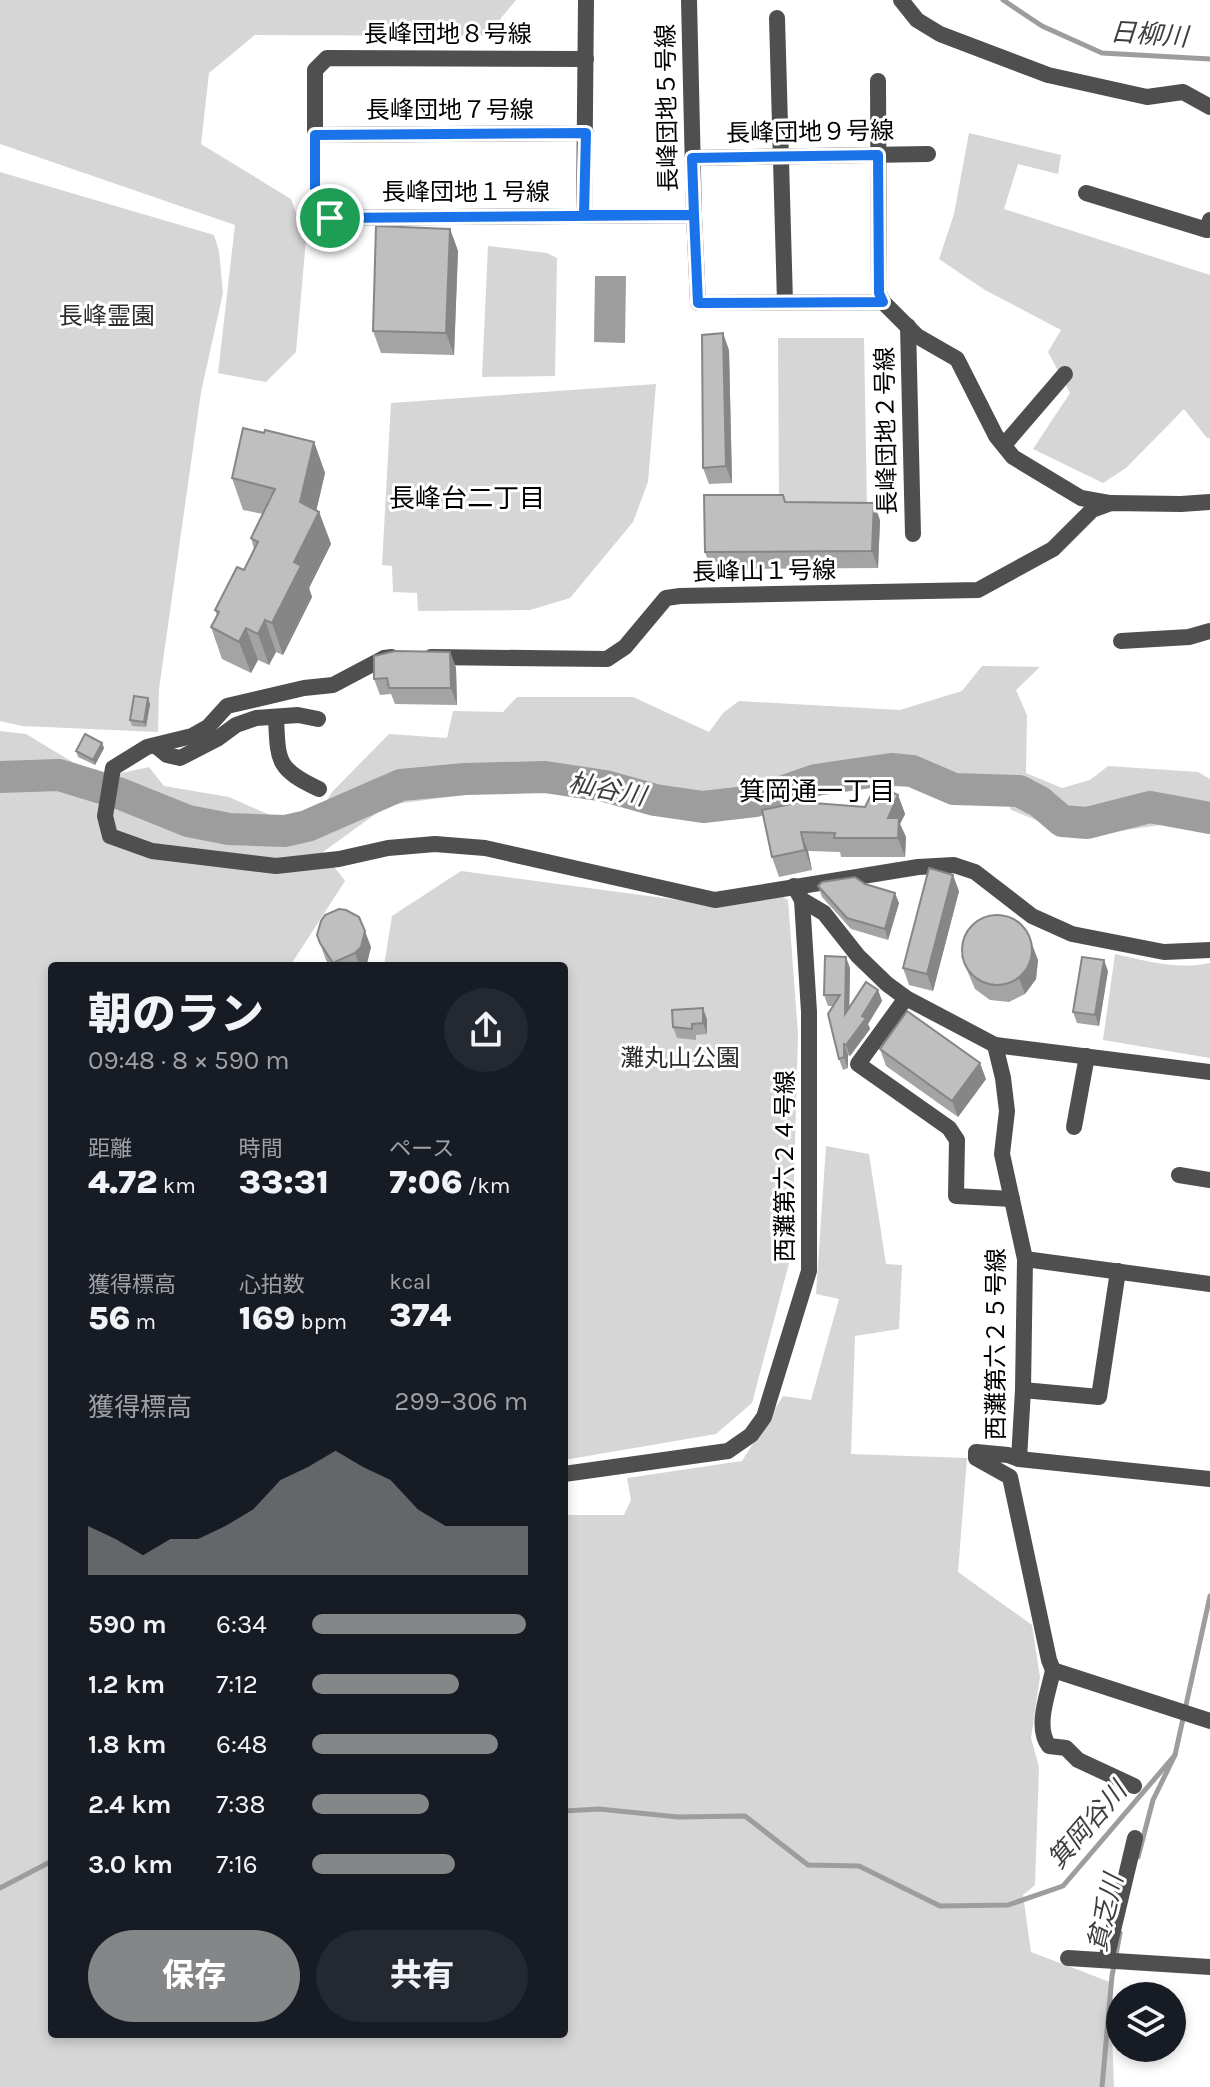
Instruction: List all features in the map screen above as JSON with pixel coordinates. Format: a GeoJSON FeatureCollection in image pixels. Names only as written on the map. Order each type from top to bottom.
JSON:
{"type":"FeatureCollection","features":[{"type":"Feature","properties":{"kind":"street"},"geometry":{"type":"LineString","coordinates":[[584,215],[586,0]]}},
{"type":"Feature","properties":{"kind":"street","name":"長峰団地５号線"},"geometry":{"type":"LineString","coordinates":[[689,0],[694,215]]}},
{"type":"Feature","properties":{"kind":"street"},"geometry":{"type":"LineString","coordinates":[[901,0],[917,20],[940,34],[1048,75],[1147,97],[1183,92],[1210,107]]}},
{"type":"Feature","properties":{"kind":"street"},"geometry":{"type":"LineString","coordinates":[[777,18],[785,302]]}},
{"type":"Feature","properties":{"kind":"street","name":"長峰団地８号線"},"geometry":{"type":"LineString","coordinates":[[315,70],[327,58],[586,59]]}},
{"type":"Feature","properties":{"kind":"street","name":"長峰団地１号線"},"geometry":{"type":"LineString","coordinates":[[315,70],[315,205],[330,218],[694,215]]}},
{"type":"Feature","properties":{"kind":"street"},"geometry":{"type":"LineString","coordinates":[[878,81],[879,293],[883,302],[917,336],[957,359],[996,436],[1013,457],[1081,498],[1111,503],[1210,502]]}},
{"type":"Feature","properties":{"kind":"street","name":"長峰団地７号線"},"geometry":{"type":"LineString","coordinates":[[315,135],[586,133]]}},
{"type":"Feature","properties":{"kind":"street","name":"長峰団地９号線"},"geometry":{"type":"LineString","coordinates":[[692,158],[928,154]]}},
{"type":"Feature","properties":{"kind":"street"},"geometry":{"type":"LineString","coordinates":[[1086,193],[1207,230],[1210,220]]}},
{"type":"Feature","properties":{"kind":"street"},"geometry":{"type":"LineString","coordinates":[[694,215],[698,303],[883,302]]}},
{"type":"Feature","properties":{"kind":"street","name":"長峰団地２号線"},"geometry":{"type":"LineString","coordinates":[[908,326],[913,534]]}},
{"type":"Feature","properties":{"kind":"street"},"geometry":{"type":"LineString","coordinates":[[1004,445],[1065,374]]}},
{"type":"Feature","properties":{"kind":"street","name":"長峰山１号線"},"geometry":{"type":"LineString","coordinates":[[798,893],[715,900],[485,848],[435,844],[388,848],[339,859],[276,866],[152,851],[110,836],[105,816],[110,774],[113,768],[151,746],[192,736],[208,727],[227,706],[304,688],[333,685],[384,658],[607,659],[625,647],[666,598],[978,590],[1053,549],[1092,510],[1111,503]]}},
{"type":"Feature","properties":{"kind":"street"},"geometry":{"type":"LineString","coordinates":[[1121,641],[1189,637],[1210,631]]}},
{"type":"Feature","properties":{"kind":"street"},"geometry":{"type":"LineString","coordinates":[[151,746],[180,758],[217,739],[236,725],[256,718],[298,715],[318,719]]}},
{"type":"Feature","properties":{"kind":"street"},"geometry":{"type":"LineString","coordinates":[[276,717],[281,763],[296,778],[319,789]]}},
{"type":"Feature","properties":{"kind":"street"},"geometry":{"type":"LineString","coordinates":[[798,893],[918,867],[954,865],[975,872],[1032,916],[1072,934],[1164,952],[1210,950]]}},
{"type":"Feature","properties":{"kind":"street"},"geometry":{"type":"LineString","coordinates":[[798,893],[824,913],[858,956],[906,998],[995,1045],[1210,1072]]}},
{"type":"Feature","properties":{"kind":"street","name":"西灘第六２４号線"},"geometry":{"type":"LineString","coordinates":[[568,1473],[728,1451],[751,1435],[764,1417],[809,1271],[809,1012],[798,893]]}},
{"type":"Feature","properties":{"kind":"street"},"geometry":{"type":"LineString","coordinates":[[906,998],[858,1064],[949,1128],[957,1140],[956,1196],[1012,1199]]}},
{"type":"Feature","properties":{"kind":"street","name":"西灘第六２５号線"},"geometry":{"type":"LineString","coordinates":[[995,1045],[1007,1111],[1002,1154],[1025,1259],[1019,1459]]}},
{"type":"Feature","properties":{"kind":"street"},"geometry":{"type":"LineString","coordinates":[[1074,1127],[1087,1056]]}},
{"type":"Feature","properties":{"kind":"street"},"geometry":{"type":"LineString","coordinates":[[1179,1175],[1210,1180]]}},
{"type":"Feature","properties":{"kind":"street"},"geometry":{"type":"LineString","coordinates":[[1025,1259],[1210,1284]]}},
{"type":"Feature","properties":{"kind":"street"},"geometry":{"type":"LineString","coordinates":[[1023,1390],[1099,1397],[1118,1271]]}},
{"type":"Feature","properties":{"kind":"street"},"geometry":{"type":"LineString","coordinates":[[1134,1786],[1078,1760],[1066,1748],[1049,1746],[1043,1738],[1042,1722],[1053,1670],[1010,1477],[976,1458],[976,1452],[1210,1479]]}},
{"type":"Feature","properties":{"kind":"street"},"geometry":{"type":"LineString","coordinates":[[1053,1670],[1210,1721]]}},
{"type":"Feature","properties":{"kind":"street"},"geometry":{"type":"LineString","coordinates":[[1106,1960],[1135,1838]]}},
{"type":"Feature","properties":{"kind":"street"},"geometry":{"type":"LineString","coordinates":[[1068,1958],[1210,1967]]}},
{"type":"Feature","properties":{"kind":"green space"},"geometry":{"type":"Polygon","coordinates":[[[0,0],[516,0],[486,36],[255,35],[209,73],[201,144],[291,199],[306,240],[296,352],[266,382],[218,373],[235,225],[0,144],[0,0]]]}},
{"type":"Feature","properties":{"kind":"green space"},"geometry":{"type":"Polygon","coordinates":[[[969,133],[1061,155],[1058,174],[1018,164],[1004,209],[1210,275],[1210,438],[1184,409],[1126,468],[1103,483],[1033,449],[1070,393],[1048,352],[1061,330],[985,290],[939,259],[954,214],[969,133]]]}},
{"type":"Feature","properties":{"kind":"green space","name":"長峰霊園"},"geometry":{"type":"Polygon","coordinates":[[[0,172],[214,235],[219,251],[223,293],[201,392],[159,689],[158,732],[22,726],[0,721],[0,172]]]}},
{"type":"Feature","properties":{"kind":"green space"},"geometry":{"type":"Polygon","coordinates":[[[488,246],[547,253],[557,258],[555,376],[482,377],[488,246]]]}},
{"type":"Feature","properties":{"kind":"green space"},"geometry":{"type":"Polygon","coordinates":[[[778,338],[864,338],[867,508],[779,504],[778,338]]]}},
{"type":"Feature","properties":{"kind":"green space"},"geometry":{"type":"Polygon","coordinates":[[[656,384],[648,482],[633,522],[570,598],[530,610],[418,611],[417,593],[393,592],[392,566],[382,565],[391,403],[656,384]]]}},
{"type":"Feature","properties":{"kind":"green space"},"geometry":{"type":"Polygon","coordinates":[[[982,666],[1040,667],[1016,690],[1027,715],[1026,773],[1062,788],[1090,780],[1108,766],[1198,772],[1210,779],[1210,833],[1167,824],[1078,837],[1011,810],[1003,783],[974,780],[971,785],[839,788],[751,813],[715,816],[558,785],[471,794],[388,805],[323,852],[345,881],[293,962],[48,962],[48,2038],[568,2038],[568,1515],[624,1515],[631,1500],[627,1478],[742,1461],[783,1396],[811,1400],[839,1299],[816,1294],[826,1146],[869,1154],[886,1264],[902,1265],[899,1329],[855,1336],[851,1454],[967,1458],[958,1572],[1032,1625],[1040,1677],[1031,1738],[1039,1767],[1035,1885],[1023,1895],[1031,1952],[1110,1982],[1106,1982],[1106,2062],[1113,2062],[1114,2087],[0,2087],[0,731],[26,734],[99,778],[149,767],[164,786],[229,797],[306,831],[333,791],[389,734],[447,738],[453,711],[503,712],[517,697],[633,697],[709,732],[724,712],[739,701],[900,710],[962,691],[982,666]]]}},
{"type":"Feature","properties":{"kind":"green space","name":"灘丸山公園"},"geometry":{"type":"Polygon","coordinates":[[[461,871],[701,903],[781,896],[788,900],[798,1034],[792,1252],[752,1403],[716,1434],[568,1459],[568,962],[385,962],[392,916],[461,871]]]}},
{"type":"Feature","properties":{"kind":"green space"},"geometry":{"type":"Polygon","coordinates":[[[1115,954],[1174,965],[1210,963],[1210,1058],[1103,1040],[1115,954]]]}},
{"type":"Feature","properties":{"kind":"shaded area"},"geometry":{"type":"Polygon","coordinates":[[[595,276],[626,276],[625,343],[594,342],[595,276]]]}},
{"type":"Feature","properties":{"kind":"building"},"geometry":{"type":"Polygon","coordinates":[[[376,226],[450,229],[446,333],[373,331],[376,226]]]}},
{"type":"Feature","properties":{"kind":"building"},"geometry":{"type":"Polygon","coordinates":[[[723,333],[726,466],[703,468],[702,335],[723,333]]]}},
{"type":"Feature","properties":{"kind":"building"},"geometry":{"type":"Polygon","coordinates":[[[243,428],[314,442],[300,502],[319,512],[294,562],[301,566],[272,623],[265,620],[258,634],[246,628],[239,642],[211,627],[219,612],[215,610],[237,567],[244,570],[258,542],[251,538],[275,489],[232,478],[243,428]]]}},
{"type":"Feature","properties":{"kind":"building"},"geometry":{"type":"Polygon","coordinates":[[[704,495],[783,495],[785,502],[874,503],[872,551],[705,552],[704,495]]]}},
{"type":"Feature","properties":{"kind":"building"},"geometry":{"type":"Polygon","coordinates":[[[395,651],[450,652],[451,688],[389,688],[387,678],[374,679],[374,656],[395,651]]]}},
{"type":"Feature","properties":{"kind":"building"},"geometry":{"type":"Polygon","coordinates":[[[134,696],[148,698],[144,722],[130,720],[134,696]]]}},
{"type":"Feature","properties":{"kind":"building"},"geometry":{"type":"Polygon","coordinates":[[[85,734],[102,743],[93,760],[76,751],[85,734]]]}},
{"type":"Feature","properties":{"kind":"building"},"geometry":{"type":"Polygon","coordinates":[[[876,785],[898,795],[888,818],[899,818],[898,838],[834,838],[835,833],[801,832],[805,850],[772,857],[762,810],[800,802],[865,807],[876,785]]]}},
{"type":"Feature","properties":{"kind":"building"},"geometry":{"type":"Polygon","coordinates":[[[929,868],[953,875],[927,974],[903,968],[929,868]]]}},
{"type":"Feature","properties":{"kind":"building"},"geometry":{"type":"Polygon","coordinates":[[[855,877],[865,884],[895,893],[885,929],[847,918],[818,886],[822,882],[855,877]]]}},
{"type":"Feature","properties":{"kind":"building"},"geometry":{"type":"Polygon","coordinates":[[[339,909],[359,917],[365,931],[361,947],[355,953],[332,962],[317,935],[325,915],[339,909]]]}},
{"type":"Feature","properties":{"kind":"building"},"geometry":{"type":"Polygon","coordinates":[[[997,915],[1022,925],[1032,950],[1022,975],[997,985],[972,975],[962,950],[972,925],[997,915]]]}},
{"type":"Feature","properties":{"kind":"building"},"geometry":{"type":"Polygon","coordinates":[[[825,956],[846,957],[845,1014],[866,982],[878,990],[862,1016],[866,1018],[844,1044],[844,1057],[839,1059],[828,1014],[840,995],[824,995],[825,956]]]}},
{"type":"Feature","properties":{"kind":"building"},"geometry":{"type":"Polygon","coordinates":[[[1082,957],[1104,960],[1095,1015],[1073,1012],[1082,957]]]}},
{"type":"Feature","properties":{"kind":"building"},"geometry":{"type":"Polygon","coordinates":[[[703,1008],[703,1023],[692,1024],[692,1029],[673,1027],[672,1010],[703,1008]]]}},
{"type":"Feature","properties":{"kind":"building"},"geometry":{"type":"Polygon","coordinates":[[[907,1011],[980,1063],[952,1101],[880,1049],[907,1011]]]}},
{"type":"Feature","properties":{"kind":"waterway","name":"日柳川"},"geometry":{"type":"LineString","coordinates":[[1003,0],[1042,26],[1102,53],[1210,59]]}},
{"type":"Feature","properties":{"kind":"waterway","name":"杣谷川"},"geometry":{"type":"LineString","coordinates":[[0,777],[59,775],[121,794],[188,821],[229,829],[285,831],[307,826],[401,785],[465,779],[545,777],[703,807],[755,801],[816,780],[891,769],[912,771],[954,789],[1019,791],[1040,802],[1062,821],[1087,823],[1150,807],[1210,818]]}},
{"type":"Feature","properties":{"kind":"waterway"},"geometry":{"type":"LineString","coordinates":[[1138,1857],[1153,1800],[1175,1755],[1210,1596]]}},
{"type":"Feature","properties":{"kind":"waterway","name":"箕岡谷川"},"geometry":{"type":"LineString","coordinates":[[568,1811],[599,1809],[678,1817],[745,1816],[808,1865],[859,1866],[940,1906],[1008,1905],[1063,1886],[1175,1755]]}},
{"type":"Feature","properties":{"kind":"waterway","name":"箕岡谷川"},"geometry":{"type":"LineString","coordinates":[[0,1888],[48,1863]]}},
{"type":"Feature","properties":{"kind":"waterway","name":"貧乏川"},"geometry":{"type":"LineString","coordinates":[[1102,2087],[1112,1976],[1120,1933]]}},
{"type":"Feature","properties":{"kind":"district","name":"長峰台二丁目"},"geometry":{"type":"Point","coordinates":[467,498]}},
{"type":"Feature","properties":{"kind":"district","name":"箕岡通一丁目"},"geometry":{"type":"Point","coordinates":[817,791]}},
{"type":"Feature","properties":{"kind":"route"},"geometry":{"type":"LineString","coordinates":[[330,218],[315,205],[315,135],[586,133],[584,215],[694,215],[692,158],[878,155],[879,293],[883,302],[698,303],[694,215],[330,218]]}}]}
